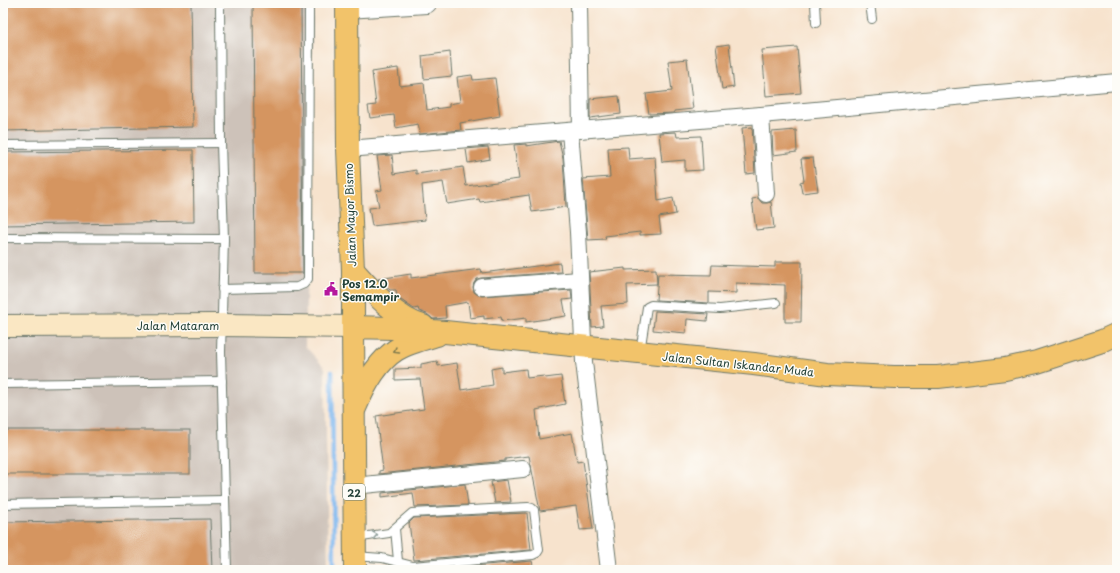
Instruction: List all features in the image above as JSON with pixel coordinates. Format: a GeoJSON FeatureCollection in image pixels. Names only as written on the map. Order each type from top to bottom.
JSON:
{"type":"FeatureCollection","features":[{"type":"Feature","properties":{"kind":"main road","name":"Jalan Mayor Bismo"},"geometry":{"type":"LineString","coordinates":[[347,6],[348,149],[353,270],[354,555]]}},
{"type":"Feature","properties":{"kind":"main road"},"geometry":{"type":"LineString","coordinates":[[353,270],[372,291],[398,313],[417,324],[445,332]]}},
{"type":"Feature","properties":{"kind":"main road","name":"Jalan Mataram"},"geometry":{"type":"LineString","coordinates":[[3,326],[221,325],[353,327]]}},
{"type":"Feature","properties":{"kind":"main road","name":"Jalan Sultan Iskandar Muda"},"geometry":{"type":"LineString","coordinates":[[353,327],[445,332],[754,364],[827,374],[894,377],[938,377],[1006,369],[1038,362],[1102,341],[1117,334]]}},
{"type":"Feature","properties":{"kind":"main road","name":"22"},"geometry":{"type":"LineString","coordinates":[[353,414],[362,391],[384,360],[396,350],[445,332]]}},
{"type":"Feature","properties":{"kind":"street"},"geometry":{"type":"LineString","coordinates":[[347,6],[427,5],[429,3]]}},
{"type":"Feature","properties":{"kind":"street"},"geometry":{"type":"LineString","coordinates":[[579,3],[576,131],[580,280],[586,377],[608,570]]}},
{"type":"Feature","properties":{"kind":"street"},"geometry":{"type":"LineString","coordinates":[[348,149],[761,115],[1117,82]]}},
{"type":"Feature","properties":{"kind":"street"},"geometry":{"type":"LineString","coordinates":[[761,115],[766,194]]}},
{"type":"Feature","properties":{"kind":"street"},"geometry":{"type":"LineString","coordinates":[[482,287],[580,280]]}},
{"type":"Feature","properties":{"kind":"street"},"geometry":{"type":"LineString","coordinates":[[354,486],[523,469]]}},
{"type":"Feature","properties":{"kind":"lane"},"geometry":{"type":"LineString","coordinates":[[220,3],[221,143],[224,239],[221,325],[226,570]]}},
{"type":"Feature","properties":{"kind":"lane"},"geometry":{"type":"LineString","coordinates":[[222,289],[297,287],[304,284],[308,279],[309,3]]}},
{"type":"Feature","properties":{"kind":"lane"},"geometry":{"type":"LineString","coordinates":[[816,3],[816,23]]}},
{"type":"Feature","properties":{"kind":"lane"},"geometry":{"type":"LineString","coordinates":[[870,3],[872,19]]}},
{"type":"Feature","properties":{"kind":"lane"},"geometry":{"type":"LineString","coordinates":[[3,145],[221,143]]}},
{"type":"Feature","properties":{"kind":"lane"},"geometry":{"type":"LineString","coordinates":[[3,238],[224,239]]}},
{"type":"Feature","properties":{"kind":"lane"},"geometry":{"type":"LineString","coordinates":[[640,353],[644,331],[645,310],[646,307],[652,304],[720,309],[776,303]]}},
{"type":"Feature","properties":{"kind":"lane"},"geometry":{"type":"LineString","coordinates":[[3,384],[222,381]]}},
{"type":"Feature","properties":{"kind":"lane"},"geometry":{"type":"LineString","coordinates":[[3,504],[225,500]]}},
{"type":"Feature","properties":{"kind":"lane"},"geometry":{"type":"LineString","coordinates":[[528,506],[534,510],[539,550],[533,555],[414,566],[382,558],[354,555],[383,534],[395,529],[408,516],[416,513],[528,506]]}},
{"type":"Feature","properties":{"kind":"lane"},"geometry":{"type":"LineString","coordinates":[[395,529],[398,561]]}},
{"type":"Feature","properties":{"kind":"shaded area"},"geometry":{"type":"Polygon","coordinates":[[[3,3],[313,3],[305,346],[325,368],[328,570],[3,570],[3,3]]]}},
{"type":"Feature","properties":{"kind":"building"},"geometry":{"type":"Polygon","coordinates":[[[3,3],[191,3],[193,127],[3,131],[3,3]]]}},
{"type":"Feature","properties":{"kind":"building"},"geometry":{"type":"Polygon","coordinates":[[[253,3],[301,3],[303,273],[255,273],[253,3]]]}},
{"type":"Feature","properties":{"kind":"building"},"geometry":{"type":"Polygon","coordinates":[[[729,44],[734,87],[722,89],[716,46],[729,44]]]}},
{"type":"Feature","properties":{"kind":"building"},"geometry":{"type":"Polygon","coordinates":[[[797,47],[801,93],[766,96],[762,50],[797,47]]]}},
{"type":"Feature","properties":{"kind":"building"},"geometry":{"type":"Polygon","coordinates":[[[450,52],[452,76],[424,79],[422,56],[450,52]]]}},
{"type":"Feature","properties":{"kind":"building"},"geometry":{"type":"Polygon","coordinates":[[[687,59],[693,109],[674,111],[674,113],[649,114],[646,94],[672,91],[668,61],[687,59]]]}},
{"type":"Feature","properties":{"kind":"building"},"geometry":{"type":"Polygon","coordinates":[[[398,68],[400,86],[424,83],[427,110],[449,107],[449,104],[460,102],[457,77],[472,75],[473,80],[495,78],[500,116],[460,123],[461,130],[420,134],[418,124],[396,128],[394,115],[370,118],[368,106],[376,105],[372,72],[398,68]]]}},
{"type":"Feature","properties":{"kind":"building"},"geometry":{"type":"Polygon","coordinates":[[[619,96],[621,114],[590,118],[590,99],[619,96]]]}},
{"type":"Feature","properties":{"kind":"building"},"geometry":{"type":"Polygon","coordinates":[[[752,127],[755,173],[746,174],[742,128],[752,127]]]}},
{"type":"Feature","properties":{"kind":"building"},"geometry":{"type":"Polygon","coordinates":[[[796,130],[797,152],[773,155],[772,132],[796,130]]]}},
{"type":"Feature","properties":{"kind":"building"},"geometry":{"type":"Polygon","coordinates":[[[676,132],[677,137],[701,136],[703,170],[685,171],[685,160],[662,162],[659,133],[676,132]]]}},
{"type":"Feature","properties":{"kind":"building"},"geometry":{"type":"Polygon","coordinates":[[[559,141],[563,158],[566,207],[532,212],[529,195],[480,202],[479,199],[447,204],[443,182],[422,185],[425,220],[372,226],[369,208],[379,207],[376,191],[382,190],[377,156],[392,155],[394,174],[416,170],[416,174],[463,167],[466,186],[519,179],[514,145],[526,144],[526,146],[559,141]]]}},
{"type":"Feature","properties":{"kind":"building"},"geometry":{"type":"Polygon","coordinates":[[[488,147],[490,159],[468,163],[466,149],[488,147]]]}},
{"type":"Feature","properties":{"kind":"building"},"geometry":{"type":"Polygon","coordinates":[[[628,147],[629,159],[655,157],[658,201],[673,198],[676,214],[659,217],[661,234],[640,235],[640,232],[605,236],[606,239],[588,240],[583,179],[610,177],[608,148],[628,147]]]}},
{"type":"Feature","properties":{"kind":"building"},"geometry":{"type":"Polygon","coordinates":[[[193,150],[194,222],[3,225],[3,152],[193,150]]]}},
{"type":"Feature","properties":{"kind":"building"},"geometry":{"type":"Polygon","coordinates":[[[813,158],[818,191],[802,193],[800,182],[804,181],[801,159],[813,158]]]}},
{"type":"Feature","properties":{"kind":"building"},"geometry":{"type":"Polygon","coordinates":[[[758,198],[762,203],[771,202],[774,228],[756,230],[752,199],[758,198]]]}},
{"type":"Feature","properties":{"kind":"building"},"geometry":{"type":"Polygon","coordinates":[[[775,262],[802,262],[801,322],[785,322],[785,285],[736,283],[736,293],[709,292],[709,303],[656,300],[658,274],[711,275],[712,265],[775,267],[775,262]]]}},
{"type":"Feature","properties":{"kind":"building"},"geometry":{"type":"Polygon","coordinates":[[[560,263],[561,272],[481,278],[477,279],[474,283],[474,292],[482,296],[571,290],[572,299],[563,300],[566,316],[526,322],[526,318],[502,321],[501,317],[484,319],[484,316],[470,318],[468,302],[445,306],[446,318],[433,319],[427,314],[419,311],[418,308],[414,309],[401,300],[397,297],[396,290],[390,290],[378,279],[411,274],[411,278],[481,269],[482,273],[560,263]]]}},
{"type":"Feature","properties":{"kind":"building"},"geometry":{"type":"Polygon","coordinates":[[[625,268],[625,270],[656,269],[657,284],[627,285],[628,304],[601,306],[603,326],[592,327],[589,272],[625,268]]]}},
{"type":"Feature","properties":{"kind":"building"},"geometry":{"type":"Polygon","coordinates":[[[655,311],[708,314],[707,321],[687,319],[686,333],[653,330],[655,311]]]}},
{"type":"Feature","properties":{"kind":"building"},"geometry":{"type":"Polygon","coordinates":[[[437,361],[438,366],[457,363],[461,390],[493,385],[491,369],[502,367],[502,372],[526,369],[527,378],[561,376],[565,404],[536,410],[539,439],[572,433],[577,462],[583,461],[593,529],[580,530],[576,506],[540,511],[529,456],[505,459],[505,461],[379,474],[379,471],[383,470],[376,416],[424,409],[420,379],[395,380],[395,369],[421,368],[421,364],[437,361]]]}},
{"type":"Feature","properties":{"kind":"building"},"geometry":{"type":"Polygon","coordinates":[[[3,430],[190,430],[190,474],[3,474],[3,430]]]}},
{"type":"Feature","properties":{"kind":"building"},"geometry":{"type":"Polygon","coordinates":[[[507,480],[511,502],[495,503],[491,482],[507,480]]]}},
{"type":"Feature","properties":{"kind":"building"},"geometry":{"type":"Polygon","coordinates":[[[465,484],[468,505],[415,507],[413,493],[382,497],[382,493],[465,484]]]}},
{"type":"Feature","properties":{"kind":"building"},"geometry":{"type":"Polygon","coordinates":[[[527,513],[531,550],[414,560],[409,523],[414,518],[527,513]]]}},
{"type":"Feature","properties":{"kind":"building"},"geometry":{"type":"Polygon","coordinates":[[[210,519],[212,570],[3,570],[3,522],[210,519]]]}},
{"type":"Feature","properties":{"kind":"building"},"geometry":{"type":"Polygon","coordinates":[[[532,561],[534,570],[451,570],[451,568],[532,561]]]}},
{"type":"Feature","properties":{"kind":"waterway"},"geometry":{"type":"LineString","coordinates":[[332,372],[334,570]]}},
{"type":"Feature","properties":{"kind":"place","name":"Pos 12.0 Semampir"},"geometry":{"type":"Point","coordinates":[331,289]}}]}
